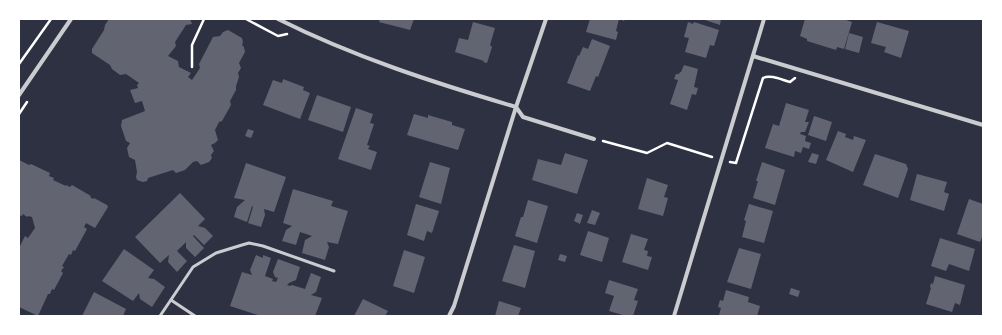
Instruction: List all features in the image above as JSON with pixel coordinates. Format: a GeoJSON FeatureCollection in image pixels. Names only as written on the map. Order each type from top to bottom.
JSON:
{"type":"FeatureCollection","features":[{"type":"Feature","properties":{"kind":"street"},"geometry":{"type":"LineString","coordinates":[[19,95],[71,19]]}},
{"type":"Feature","properties":{"kind":"street"},"geometry":{"type":"LineString","coordinates":[[278,19],[303,32],[374,61],[516,107],[523,116],[594,139]]}},
{"type":"Feature","properties":{"kind":"street"},"geometry":{"type":"LineString","coordinates":[[449,316],[454,306],[516,107],[546,19]]}},
{"type":"Feature","properties":{"kind":"street"},"geometry":{"type":"LineString","coordinates":[[674,316],[764,19]]}},
{"type":"Feature","properties":{"kind":"street"},"geometry":{"type":"LineString","coordinates":[[753,56],[983,125]]}},
{"type":"Feature","properties":{"kind":"lane"},"geometry":{"type":"LineString","coordinates":[[160,316],[193,267],[216,253],[249,243],[263,246],[334,271]]}},
{"type":"Feature","properties":{"kind":"lane"},"geometry":{"type":"LineString","coordinates":[[171,300],[195,316]]}},
{"type":"Feature","properties":{"kind":"path"},"geometry":{"type":"LineString","coordinates":[[19,64],[51,19]]}},
{"type":"Feature","properties":{"kind":"path"},"geometry":{"type":"LineString","coordinates":[[192,67],[192,44],[204,19]]}},
{"type":"Feature","properties":{"kind":"path"},"geometry":{"type":"LineString","coordinates":[[729,162],[736,163],[763,78],[766,76],[773,77],[790,82],[806,71]]}},
{"type":"Feature","properties":{"kind":"path"},"geometry":{"type":"LineString","coordinates":[[594,139],[647,152],[667,143],[709,156]]}},
{"type":"Feature","properties":{"kind":"building"},"geometry":{"type":"Polygon","coordinates":[[[109,19],[190,19],[192,24],[186,25],[175,42],[176,46],[168,56],[178,61],[179,67],[191,73],[188,77],[192,80],[200,68],[199,64],[213,37],[220,36],[223,32],[228,30],[242,38],[242,45],[245,52],[239,63],[241,68],[238,73],[239,77],[236,90],[230,101],[231,105],[215,130],[218,140],[211,145],[214,151],[209,162],[201,165],[197,161],[193,162],[185,170],[176,173],[173,170],[148,178],[147,181],[143,182],[137,180],[135,160],[129,157],[127,148],[130,143],[126,141],[121,126],[122,120],[145,111],[142,101],[135,103],[130,90],[138,88],[137,85],[139,83],[126,74],[120,75],[112,69],[110,65],[92,53],[92,49],[109,19]]]}},
{"type":"Feature","properties":{"kind":"building"},"geometry":{"type":"Polygon","coordinates":[[[380,19],[414,19],[410,30],[379,22],[380,19]]]}},
{"type":"Feature","properties":{"kind":"building"},"geometry":{"type":"Polygon","coordinates":[[[590,19],[619,19],[616,31],[618,32],[616,40],[586,32],[590,19]]]}},
{"type":"Feature","properties":{"kind":"building"},"geometry":{"type":"Polygon","coordinates":[[[702,19],[721,19],[720,25],[702,19]]]}},
{"type":"Feature","properties":{"kind":"building"},"geometry":{"type":"Polygon","coordinates":[[[805,19],[843,19],[852,22],[844,49],[837,47],[836,50],[807,41],[807,39],[800,36],[805,19]]]}},
{"type":"Feature","properties":{"kind":"building"},"geometry":{"type":"Polygon","coordinates":[[[473,22],[495,28],[490,45],[492,47],[487,63],[455,52],[459,38],[468,40],[473,22]]]}},
{"type":"Feature","properties":{"kind":"building"},"geometry":{"type":"Polygon","coordinates":[[[688,22],[693,24],[694,22],[719,30],[714,46],[710,45],[706,58],[685,52],[689,38],[684,37],[688,22]]]}},
{"type":"Feature","properties":{"kind":"building"},"geometry":{"type":"Polygon","coordinates":[[[877,22],[909,31],[901,58],[884,52],[886,47],[871,43],[877,22]]]}},
{"type":"Feature","properties":{"kind":"building"},"geometry":{"type":"Polygon","coordinates":[[[849,33],[863,37],[859,53],[845,49],[849,33]]]}},
{"type":"Feature","properties":{"kind":"building"},"geometry":{"type":"Polygon","coordinates":[[[592,39],[610,46],[598,77],[596,76],[590,91],[567,83],[578,55],[579,56],[583,47],[588,49],[592,39]]]}},
{"type":"Feature","properties":{"kind":"building"},"geometry":{"type":"Polygon","coordinates":[[[684,65],[698,69],[694,87],[698,88],[696,95],[692,94],[687,110],[670,104],[678,80],[674,79],[676,74],[681,72],[684,65]]]}},
{"type":"Feature","properties":{"kind":"building"},"geometry":{"type":"Polygon","coordinates":[[[283,79],[304,87],[303,90],[310,93],[300,119],[263,105],[273,80],[282,83],[283,79]]]}},
{"type":"Feature","properties":{"kind":"building"},"geometry":{"type":"Polygon","coordinates":[[[317,95],[351,107],[343,132],[308,120],[317,95]]]}},
{"type":"Feature","properties":{"kind":"building"},"geometry":{"type":"Polygon","coordinates":[[[786,103],[809,110],[805,122],[809,122],[805,132],[801,132],[800,134],[806,136],[805,141],[811,143],[809,149],[803,147],[801,153],[795,151],[794,157],[765,148],[773,124],[779,126],[786,103]]]}},
{"type":"Feature","properties":{"kind":"building"},"geometry":{"type":"Polygon","coordinates":[[[356,108],[373,114],[370,123],[374,124],[367,145],[370,146],[368,149],[377,152],[371,170],[338,159],[356,108]]]}},
{"type":"Feature","properties":{"kind":"building"},"geometry":{"type":"Polygon","coordinates":[[[414,114],[428,118],[428,115],[452,122],[452,125],[465,129],[458,150],[407,135],[414,114]]]}},
{"type":"Feature","properties":{"kind":"building"},"geometry":{"type":"Polygon","coordinates":[[[814,116],[832,122],[826,141],[808,135],[814,116]]]}},
{"type":"Feature","properties":{"kind":"building"},"geometry":{"type":"Polygon","coordinates":[[[248,129],[254,131],[251,138],[245,136],[248,129]]]}},
{"type":"Feature","properties":{"kind":"building"},"geometry":{"type":"Polygon","coordinates":[[[838,131],[846,134],[845,137],[853,140],[854,136],[866,140],[853,172],[826,160],[838,131]]]}},
{"type":"Feature","properties":{"kind":"building"},"geometry":{"type":"Polygon","coordinates":[[[565,153],[588,160],[577,194],[532,180],[538,159],[561,165],[565,153]]]}},
{"type":"Feature","properties":{"kind":"building"},"geometry":{"type":"Polygon","coordinates":[[[812,153],[819,155],[816,164],[808,162],[812,153]]]}},
{"type":"Feature","properties":{"kind":"building"},"geometry":{"type":"Polygon","coordinates":[[[875,154],[906,164],[908,169],[898,198],[863,185],[875,154]]]}},
{"type":"Feature","properties":{"kind":"building"},"geometry":{"type":"Polygon","coordinates":[[[19,160],[50,173],[49,176],[54,178],[53,180],[66,186],[70,187],[72,185],[108,207],[95,228],[86,223],[84,227],[87,229],[75,251],[73,250],[71,255],[69,254],[62,266],[64,267],[61,271],[63,273],[54,290],[52,289],[50,294],[48,294],[38,316],[19,307],[19,248],[25,236],[28,238],[35,228],[32,217],[27,217],[23,214],[22,216],[19,215],[19,160]]]}},
{"type":"Feature","properties":{"kind":"building"},"geometry":{"type":"Polygon","coordinates":[[[430,162],[450,168],[441,204],[419,197],[430,162]]]}},
{"type":"Feature","properties":{"kind":"building"},"geometry":{"type":"Polygon","coordinates":[[[762,162],[785,170],[775,205],[753,198],[758,181],[756,181],[762,162]]]}},
{"type":"Feature","properties":{"kind":"building"},"geometry":{"type":"Polygon","coordinates":[[[246,163],[286,177],[274,212],[264,209],[265,215],[261,227],[248,223],[253,207],[252,206],[247,222],[234,217],[237,207],[245,200],[234,198],[246,163]]]}},
{"type":"Feature","properties":{"kind":"building"},"geometry":{"type":"Polygon","coordinates":[[[917,174],[947,182],[944,192],[949,194],[944,211],[910,200],[917,174]]]}},
{"type":"Feature","properties":{"kind":"building"},"geometry":{"type":"Polygon","coordinates":[[[647,178],[668,185],[664,197],[668,198],[663,216],[638,209],[647,178]]]}},
{"type":"Feature","properties":{"kind":"building"},"geometry":{"type":"Polygon","coordinates":[[[293,189],[333,201],[331,206],[348,211],[338,244],[327,242],[329,247],[325,260],[302,253],[305,240],[312,236],[300,232],[296,245],[282,241],[286,230],[292,226],[283,223],[293,189]]]}},
{"type":"Feature","properties":{"kind":"building"},"geometry":{"type":"Polygon","coordinates":[[[180,193],[205,219],[198,226],[205,228],[213,236],[204,245],[194,235],[193,236],[204,248],[195,257],[186,248],[186,242],[177,251],[187,261],[177,272],[168,262],[169,255],[160,263],[135,237],[180,193]]]}},
{"type":"Feature","properties":{"kind":"building"},"geometry":{"type":"Polygon","coordinates":[[[969,199],[983,204],[983,235],[980,242],[957,234],[969,199]]]}},
{"type":"Feature","properties":{"kind":"building"},"geometry":{"type":"Polygon","coordinates":[[[528,200],[548,206],[537,243],[515,236],[528,200]]]}},
{"type":"Feature","properties":{"kind":"building"},"geometry":{"type":"Polygon","coordinates":[[[416,204],[439,211],[432,233],[427,231],[424,241],[407,235],[416,204]]]}},
{"type":"Feature","properties":{"kind":"building"},"geometry":{"type":"Polygon","coordinates":[[[749,204],[773,211],[764,243],[742,237],[746,221],[744,220],[749,204]]]}},
{"type":"Feature","properties":{"kind":"building"},"geometry":{"type":"Polygon","coordinates":[[[592,210],[600,213],[595,225],[587,223],[592,210]]]}},
{"type":"Feature","properties":{"kind":"building"},"geometry":{"type":"Polygon","coordinates":[[[577,213],[583,215],[580,224],[574,221],[577,213]]]}},
{"type":"Feature","properties":{"kind":"building"},"geometry":{"type":"Polygon","coordinates":[[[588,231],[609,238],[602,262],[580,255],[588,231]]]}},
{"type":"Feature","properties":{"kind":"building"},"geometry":{"type":"Polygon","coordinates":[[[631,234],[648,239],[644,250],[648,251],[647,256],[652,257],[648,270],[622,262],[631,234]]]}},
{"type":"Feature","properties":{"kind":"building"},"geometry":{"type":"Polygon","coordinates":[[[940,238],[975,249],[969,271],[949,264],[946,271],[931,266],[940,238]]]}},
{"type":"Feature","properties":{"kind":"building"},"geometry":{"type":"Polygon","coordinates":[[[514,245],[535,251],[525,288],[502,281],[514,245]]]}},
{"type":"Feature","properties":{"kind":"building"},"geometry":{"type":"Polygon","coordinates":[[[739,248],[761,254],[751,289],[727,282],[739,248]]]}},
{"type":"Feature","properties":{"kind":"building"},"geometry":{"type":"Polygon","coordinates":[[[124,249],[154,270],[148,278],[154,279],[165,287],[152,307],[140,299],[139,293],[133,301],[102,281],[124,249]]]}},
{"type":"Feature","properties":{"kind":"building"},"geometry":{"type":"Polygon","coordinates":[[[404,250],[425,257],[414,293],[393,286],[404,250]]]}},
{"type":"Feature","properties":{"kind":"building"},"geometry":{"type":"Polygon","coordinates":[[[560,254],[567,256],[565,262],[558,260],[560,254]]]}},
{"type":"Feature","properties":{"kind":"building"},"geometry":{"type":"Polygon","coordinates":[[[256,255],[263,258],[263,255],[271,258],[265,276],[273,279],[272,281],[276,282],[278,278],[275,277],[273,272],[278,259],[300,267],[296,280],[287,285],[305,289],[311,273],[321,277],[316,292],[311,295],[322,298],[315,316],[261,316],[230,306],[242,272],[252,275],[250,270],[256,255]]]}},
{"type":"Feature","properties":{"kind":"building"},"geometry":{"type":"Polygon","coordinates":[[[935,276],[965,285],[960,305],[955,303],[952,312],[926,304],[931,283],[933,284],[935,276]]]}},
{"type":"Feature","properties":{"kind":"building"},"geometry":{"type":"Polygon","coordinates":[[[609,280],[638,289],[634,300],[638,301],[633,316],[626,316],[609,311],[614,296],[605,293],[609,280]]]}},
{"type":"Feature","properties":{"kind":"building"},"geometry":{"type":"Polygon","coordinates":[[[791,288],[800,291],[798,297],[789,294],[791,288]]]}},
{"type":"Feature","properties":{"kind":"building"},"geometry":{"type":"Polygon","coordinates":[[[726,290],[749,297],[748,302],[760,306],[757,316],[719,315],[721,308],[718,307],[720,300],[723,301],[726,290]]]}},
{"type":"Feature","properties":{"kind":"building"},"geometry":{"type":"Polygon","coordinates":[[[94,292],[126,309],[123,316],[82,316],[94,292]]]}},
{"type":"Feature","properties":{"kind":"building"},"geometry":{"type":"Polygon","coordinates":[[[363,299],[388,311],[385,316],[354,316],[363,299]]]}},
{"type":"Feature","properties":{"kind":"building"},"geometry":{"type":"Polygon","coordinates":[[[499,301],[521,308],[518,316],[495,316],[499,301]]]}}]}
